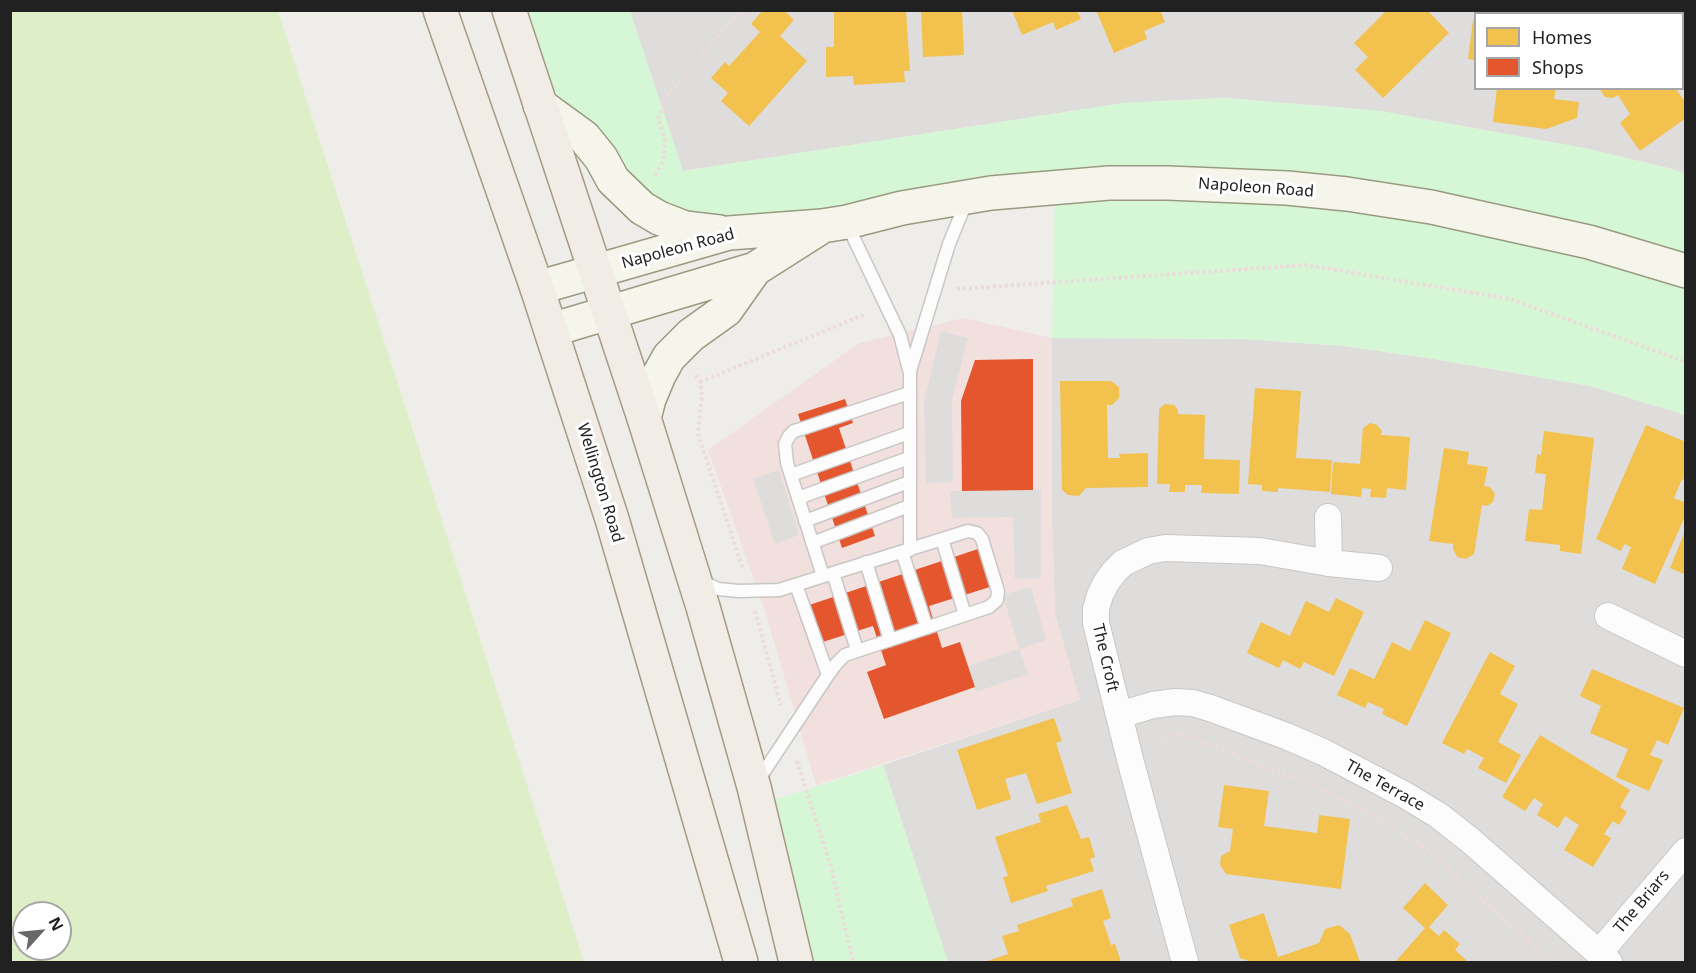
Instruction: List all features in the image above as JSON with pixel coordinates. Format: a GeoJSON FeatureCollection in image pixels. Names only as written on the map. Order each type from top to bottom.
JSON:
{"type":"FeatureCollection","features":[{"type":"Feature","properties":{"kind":"main road","name":"Wellington Road"},"geometry":{"type":"LineString","coordinates":[[440,10],[537,288],[612,519],[741,963]]}},
{"type":"Feature","properties":{"kind":"main road"},"geometry":{"type":"LineString","coordinates":[[509,10],[610,313],[694,578],[754,787],[796,963]]}},
{"type":"Feature","properties":{"kind":"main road"},"geometry":{"type":"LineString","coordinates":[[540,105],[584,137],[601,158],[614,180],[642,208],[659,218],[685,228],[729,233]]}},
{"type":"Feature","properties":{"kind":"main road","name":"Napoleon Road"},"geometry":{"type":"LineString","coordinates":[[537,288],[729,233],[834,224],[902,208],[991,193],[1109,183],[1287,188],[1431,207],[1589,242],[1686,271]]}},
{"type":"Feature","properties":{"kind":"main road","name":"Napoleon Road"},"geometry":{"type":"LineString","coordinates":[[551,330],[755,269],[834,224]]}},
{"type":"Feature","properties":{"kind":"main road"},"geometry":{"type":"LineString","coordinates":[[644,418],[649,399],[669,357],[692,335],[726,310],[755,269]]}},
{"type":"Feature","properties":{"kind":"street"},"geometry":{"type":"LineString","coordinates":[[1328,517],[1329,563]]}},
{"type":"Feature","properties":{"kind":"street","name":"The Croft"},"geometry":{"type":"LineString","coordinates":[[1185,963],[1096,623],[1096,609],[1100,595],[1114,572],[1123,563],[1148,551],[1165,548],[1260,552],[1379,568]]}},
{"type":"Feature","properties":{"kind":"street"},"geometry":{"type":"LineString","coordinates":[[1608,616],[1686,654]]}},
{"type":"Feature","properties":{"kind":"street","name":"The Terrace"},"geometry":{"type":"LineString","coordinates":[[1119,715],[1153,705],[1176,702],[1193,704],[1210,708],[1323,752],[1438,815],[1472,841],[1604,958]]}},
{"type":"Feature","properties":{"kind":"street","name":"The Briars"},"geometry":{"type":"LineString","coordinates":[[1604,958],[1686,851]]}},
{"type":"Feature","properties":{"kind":"lane"},"geometry":{"type":"LineString","coordinates":[[909,371],[949,244],[969,196]]}},
{"type":"Feature","properties":{"kind":"lane"},"geometry":{"type":"LineString","coordinates":[[834,224],[900,334],[909,371],[909,506],[906,551],[927,628]]}},
{"type":"Feature","properties":{"kind":"lane"},"geometry":{"type":"LineString","coordinates":[[857,650],[828,575],[812,543],[785,454],[785,444],[794,431],[909,393]]}},
{"type":"Feature","properties":{"kind":"lane"},"geometry":{"type":"LineString","coordinates":[[791,475],[909,433]]}},
{"type":"Feature","properties":{"kind":"lane"},"geometry":{"type":"LineString","coordinates":[[798,498],[909,458]]}},
{"type":"Feature","properties":{"kind":"lane"},"geometry":{"type":"LineString","coordinates":[[805,521],[909,482]]}},
{"type":"Feature","properties":{"kind":"lane"},"geometry":{"type":"LineString","coordinates":[[812,543],[909,506]]}},
{"type":"Feature","properties":{"kind":"lane"},"geometry":{"type":"LineString","coordinates":[[694,578],[718,589],[779,590],[968,531],[977,533],[982,539],[998,591],[997,600],[989,607],[846,655],[828,675],[754,787]]}},
{"type":"Feature","properties":{"kind":"lane"},"geometry":{"type":"LineString","coordinates":[[942,539],[965,615]]}},
{"type":"Feature","properties":{"kind":"lane"},"geometry":{"type":"LineString","coordinates":[[866,562],[890,640]]}},
{"type":"Feature","properties":{"kind":"lane"},"geometry":{"type":"LineString","coordinates":[[796,585],[828,675]]}},
{"type":"Feature","properties":{"kind":"path"},"geometry":{"type":"LineString","coordinates":[[652,178],[663,162],[665,139],[658,118],[667,96],[741,10]]}},
{"type":"Feature","properties":{"kind":"path"},"geometry":{"type":"LineString","coordinates":[[956,289],[1306,265],[1510,299],[1686,362]]}},
{"type":"Feature","properties":{"kind":"path"},"geometry":{"type":"LineString","coordinates":[[700,382],[877,309]]}},
{"type":"Feature","properties":{"kind":"path"},"geometry":{"type":"LineString","coordinates":[[677,349],[693,367],[700,382],[702,395],[699,434],[750,591],[789,734],[831,867],[853,963]]}},
{"type":"Feature","properties":{"kind":"path"},"geometry":{"type":"LineString","coordinates":[[1131,763],[1174,732],[1319,788],[1382,821],[1427,849],[1553,963]]}},
{"type":"Feature","properties":{"kind":"shaded area"},"geometry":{"type":"Polygon","coordinates":[[[630,11],[1685,11],[1685,174],[1589,149],[1380,111],[1225,98],[1124,103],[683,171],[630,11]]]}},
{"type":"Feature","properties":{"kind":"shaded area"},"geometry":{"type":"Polygon","coordinates":[[[964,318],[1052,338],[1052,521],[1055,614],[1080,700],[816,785],[765,611],[708,450],[859,343],[964,318]]]}},
{"type":"Feature","properties":{"kind":"shaded area"},"geometry":{"type":"Polygon","coordinates":[[[941,331],[968,338],[952,400],[953,482],[926,483],[924,402],[941,331]]]}},
{"type":"Feature","properties":{"kind":"shaded area"},"geometry":{"type":"Polygon","coordinates":[[[1052,338],[1244,339],[1345,346],[1590,386],[1685,416],[1685,962],[948,962],[883,765],[1079,700],[1055,614],[1052,521],[1052,338]]]}},
{"type":"Feature","properties":{"kind":"shaded area"},"geometry":{"type":"Polygon","coordinates":[[[779,470],[799,535],[775,544],[753,479],[779,470]]]}},
{"type":"Feature","properties":{"kind":"shaded area"},"geometry":{"type":"Polygon","coordinates":[[[1041,490],[1041,578],[1015,579],[1013,517],[952,518],[950,491],[1041,490]]]}},
{"type":"Feature","properties":{"kind":"shaded area"},"geometry":{"type":"Polygon","coordinates":[[[1031,587],[1046,640],[1019,649],[1003,595],[1031,587]]]}},
{"type":"Feature","properties":{"kind":"shaded area"},"geometry":{"type":"Polygon","coordinates":[[[1019,649],[1028,674],[976,692],[968,666],[1019,649]]]}},
{"type":"Feature","properties":{"kind":"green space"},"geometry":{"type":"Polygon","coordinates":[[[10,11],[278,11],[584,962],[11,962],[10,11]]]}},
{"type":"Feature","properties":{"kind":"green space"},"geometry":{"type":"Polygon","coordinates":[[[509,11],[630,11],[683,171],[1124,103],[1225,98],[1380,111],[1589,149],[1672,169],[1685,174],[1685,416],[1590,386],[1345,346],[1244,339],[1052,338],[1055,189],[685,228],[540,105],[509,11]]]}},
{"type":"Feature","properties":{"kind":"green space"},"geometry":{"type":"Polygon","coordinates":[[[883,765],[948,962],[796,962],[758,805],[883,765]]]}},
{"type":"Feature","properties":{"kind":"building: Homes"},"geometry":{"type":"Polygon","coordinates":[[[763,10],[784,10],[794,20],[780,36],[807,61],[749,126],[721,101],[728,93],[711,78],[725,62],[729,66],[760,32],[751,24],[763,10]]]}},
{"type":"Feature","properties":{"kind":"building: Homes"},"geometry":{"type":"Polygon","coordinates":[[[834,10],[906,10],[910,71],[904,71],[905,82],[854,85],[853,76],[826,77],[826,47],[834,47],[834,10]]]}},
{"type":"Feature","properties":{"kind":"building: Homes"},"geometry":{"type":"Polygon","coordinates":[[[921,10],[962,10],[964,55],[923,57],[921,10]]]}},
{"type":"Feature","properties":{"kind":"building: Homes"},"geometry":{"type":"Polygon","coordinates":[[[1012,10],[1077,10],[1081,19],[1056,30],[1053,22],[1022,35],[1012,10]]]}},
{"type":"Feature","properties":{"kind":"building: Homes"},"geometry":{"type":"Polygon","coordinates":[[[1096,10],[1160,10],[1165,22],[1144,31],[1147,39],[1114,53],[1096,10]]]}},
{"type":"Feature","properties":{"kind":"building: Homes"},"geometry":{"type":"Polygon","coordinates":[[[1387,10],[1427,10],[1449,33],[1383,98],[1355,70],[1368,57],[1354,43],[1387,10]]]}},
{"type":"Feature","properties":{"kind":"building: Homes"},"geometry":{"type":"Polygon","coordinates":[[[1586,10],[1637,10],[1638,12],[1587,12],[1586,10]]]}},
{"type":"Feature","properties":{"kind":"building: Homes"},"geometry":{"type":"Polygon","coordinates":[[[1473,20],[1474,20],[1474,60],[1468,59],[1473,20]]]}},
{"type":"Feature","properties":{"kind":"building: Homes"},"geometry":{"type":"Polygon","coordinates":[[[1497,90],[1556,90],[1554,99],[1579,102],[1577,118],[1546,129],[1493,122],[1497,90]]]}},
{"type":"Feature","properties":{"kind":"building: Homes"},"geometry":{"type":"Polygon","coordinates":[[[1600,90],[1676,90],[1686,103],[1686,118],[1640,151],[1620,123],[1630,114],[1618,95],[1613,98],[1605,97],[1600,90]]]}},
{"type":"Feature","properties":{"kind":"building: Homes"},"geometry":{"type":"Polygon","coordinates":[[[1060,381],[1111,381],[1119,387],[1119,398],[1112,405],[1107,405],[1108,458],[1120,458],[1119,454],[1148,453],[1148,487],[1086,488],[1079,496],[1068,495],[1062,490],[1060,381]]]}},
{"type":"Feature","properties":{"kind":"building: Homes"},"geometry":{"type":"Polygon","coordinates":[[[1255,388],[1301,391],[1296,458],[1332,460],[1330,492],[1278,488],[1278,492],[1262,491],[1262,485],[1248,484],[1255,388]]]}},
{"type":"Feature","properties":{"kind":"building: Homes"},"geometry":{"type":"Polygon","coordinates":[[[1165,404],[1174,405],[1178,414],[1205,415],[1204,459],[1240,460],[1239,494],[1201,493],[1202,485],[1185,485],[1185,492],[1169,492],[1170,484],[1157,484],[1159,409],[1165,404]]]}},
{"type":"Feature","properties":{"kind":"building: Homes"},"geometry":{"type":"Polygon","coordinates":[[[1370,423],[1377,425],[1382,431],[1381,435],[1410,437],[1406,490],[1387,488],[1386,498],[1370,497],[1371,489],[1362,488],[1361,497],[1331,494],[1333,462],[1360,464],[1363,428],[1370,423]]]}},
{"type":"Feature","properties":{"kind":"building: Homes"},"geometry":{"type":"Polygon","coordinates":[[[1646,425],[1686,442],[1686,481],[1682,479],[1674,498],[1686,503],[1686,514],[1655,584],[1622,569],[1631,547],[1624,544],[1621,551],[1596,539],[1646,425]]]}},
{"type":"Feature","properties":{"kind":"building: Homes"},"geometry":{"type":"Polygon","coordinates":[[[1544,431],[1594,438],[1581,554],[1560,551],[1560,545],[1525,541],[1529,509],[1542,510],[1546,474],[1535,473],[1537,454],[1541,455],[1544,431]]]}},
{"type":"Feature","properties":{"kind":"building: Homes"},"geometry":{"type":"Polygon","coordinates":[[[1444,448],[1469,452],[1467,464],[1488,467],[1484,486],[1490,487],[1495,494],[1493,502],[1487,506],[1482,505],[1474,554],[1466,559],[1457,557],[1453,544],[1429,541],[1444,448]]]}},
{"type":"Feature","properties":{"kind":"building: Homes"},"geometry":{"type":"Polygon","coordinates":[[[1686,531],[1686,575],[1670,568],[1686,531]]]}},
{"type":"Feature","properties":{"kind":"building: Homes"},"geometry":{"type":"Polygon","coordinates":[[[1336,598],[1364,612],[1334,676],[1304,662],[1300,669],[1283,660],[1279,668],[1247,653],[1261,622],[1290,636],[1306,601],[1329,612],[1336,598]]]}},
{"type":"Feature","properties":{"kind":"building: Homes"},"geometry":{"type":"Polygon","coordinates":[[[1425,620],[1451,633],[1407,726],[1382,714],[1384,709],[1368,702],[1365,708],[1337,695],[1350,668],[1374,679],[1392,642],[1410,651],[1425,620]]]}},
{"type":"Feature","properties":{"kind":"building: Homes"},"geometry":{"type":"Polygon","coordinates":[[[1490,652],[1515,666],[1500,694],[1518,704],[1498,742],[1521,755],[1506,783],[1478,768],[1484,758],[1467,749],[1464,754],[1442,743],[1490,652]]]}},
{"type":"Feature","properties":{"kind":"building: Homes"},"geometry":{"type":"Polygon","coordinates":[[[1592,669],[1684,708],[1668,745],[1657,740],[1650,755],[1663,760],[1649,791],[1616,777],[1628,749],[1590,733],[1601,706],[1580,696],[1592,669]]]}},
{"type":"Feature","properties":{"kind":"building: Homes"},"geometry":{"type":"Polygon","coordinates":[[[1054,718],[1062,741],[1056,743],[1072,793],[1037,804],[1026,773],[1005,779],[1011,799],[977,810],[957,750],[1054,718]]]}},
{"type":"Feature","properties":{"kind":"building: Homes"},"geometry":{"type":"Polygon","coordinates":[[[1540,735],[1630,790],[1620,807],[1627,812],[1619,825],[1613,821],[1604,834],[1611,838],[1593,867],[1564,850],[1579,825],[1565,816],[1558,828],[1537,815],[1543,804],[1534,798],[1525,811],[1502,797],[1540,735]]]}},
{"type":"Feature","properties":{"kind":"building: Homes"},"geometry":{"type":"Polygon","coordinates":[[[1224,785],[1269,791],[1264,826],[1317,833],[1319,815],[1350,819],[1341,889],[1226,874],[1220,865],[1221,856],[1230,851],[1233,829],[1218,827],[1224,785]]]}},
{"type":"Feature","properties":{"kind":"building: Homes"},"geometry":{"type":"Polygon","coordinates":[[[1067,805],[1081,839],[1089,837],[1095,857],[1090,859],[1094,871],[1046,886],[1048,891],[1011,903],[1003,877],[1008,876],[995,837],[1041,822],[1038,814],[1067,805]]]}},
{"type":"Feature","properties":{"kind":"building: Homes"},"geometry":{"type":"Polygon","coordinates":[[[1425,883],[1448,905],[1429,927],[1439,936],[1444,930],[1460,944],[1455,950],[1466,962],[1396,961],[1425,928],[1403,908],[1425,883]]]}},
{"type":"Feature","properties":{"kind":"building: Homes"},"geometry":{"type":"Polygon","coordinates":[[[1102,889],[1111,918],[1103,921],[1111,945],[1115,944],[1121,962],[984,962],[1008,954],[1002,936],[1019,931],[1017,925],[1073,906],[1071,899],[1102,889]]]}},
{"type":"Feature","properties":{"kind":"building: Homes"},"geometry":{"type":"Polygon","coordinates":[[[1264,913],[1278,957],[1319,943],[1325,929],[1339,925],[1350,934],[1360,962],[1251,962],[1240,958],[1229,925],[1264,913]]]}},
{"type":"Feature","properties":{"kind":"building: Shops"},"geometry":{"type":"Polygon","coordinates":[[[1033,359],[1033,490],[962,491],[961,401],[975,360],[1033,359]]]}},
{"type":"Feature","properties":{"kind":"building: Shops"},"geometry":{"type":"Polygon","coordinates":[[[845,399],[853,423],[839,428],[875,536],[842,548],[798,414],[845,399]]]}},
{"type":"Feature","properties":{"kind":"building: Shops"},"geometry":{"type":"Polygon","coordinates":[[[978,549],[990,587],[929,606],[942,648],[960,642],[975,687],[884,719],[867,672],[886,665],[873,626],[810,646],[797,609],[978,549]]]}}]}
